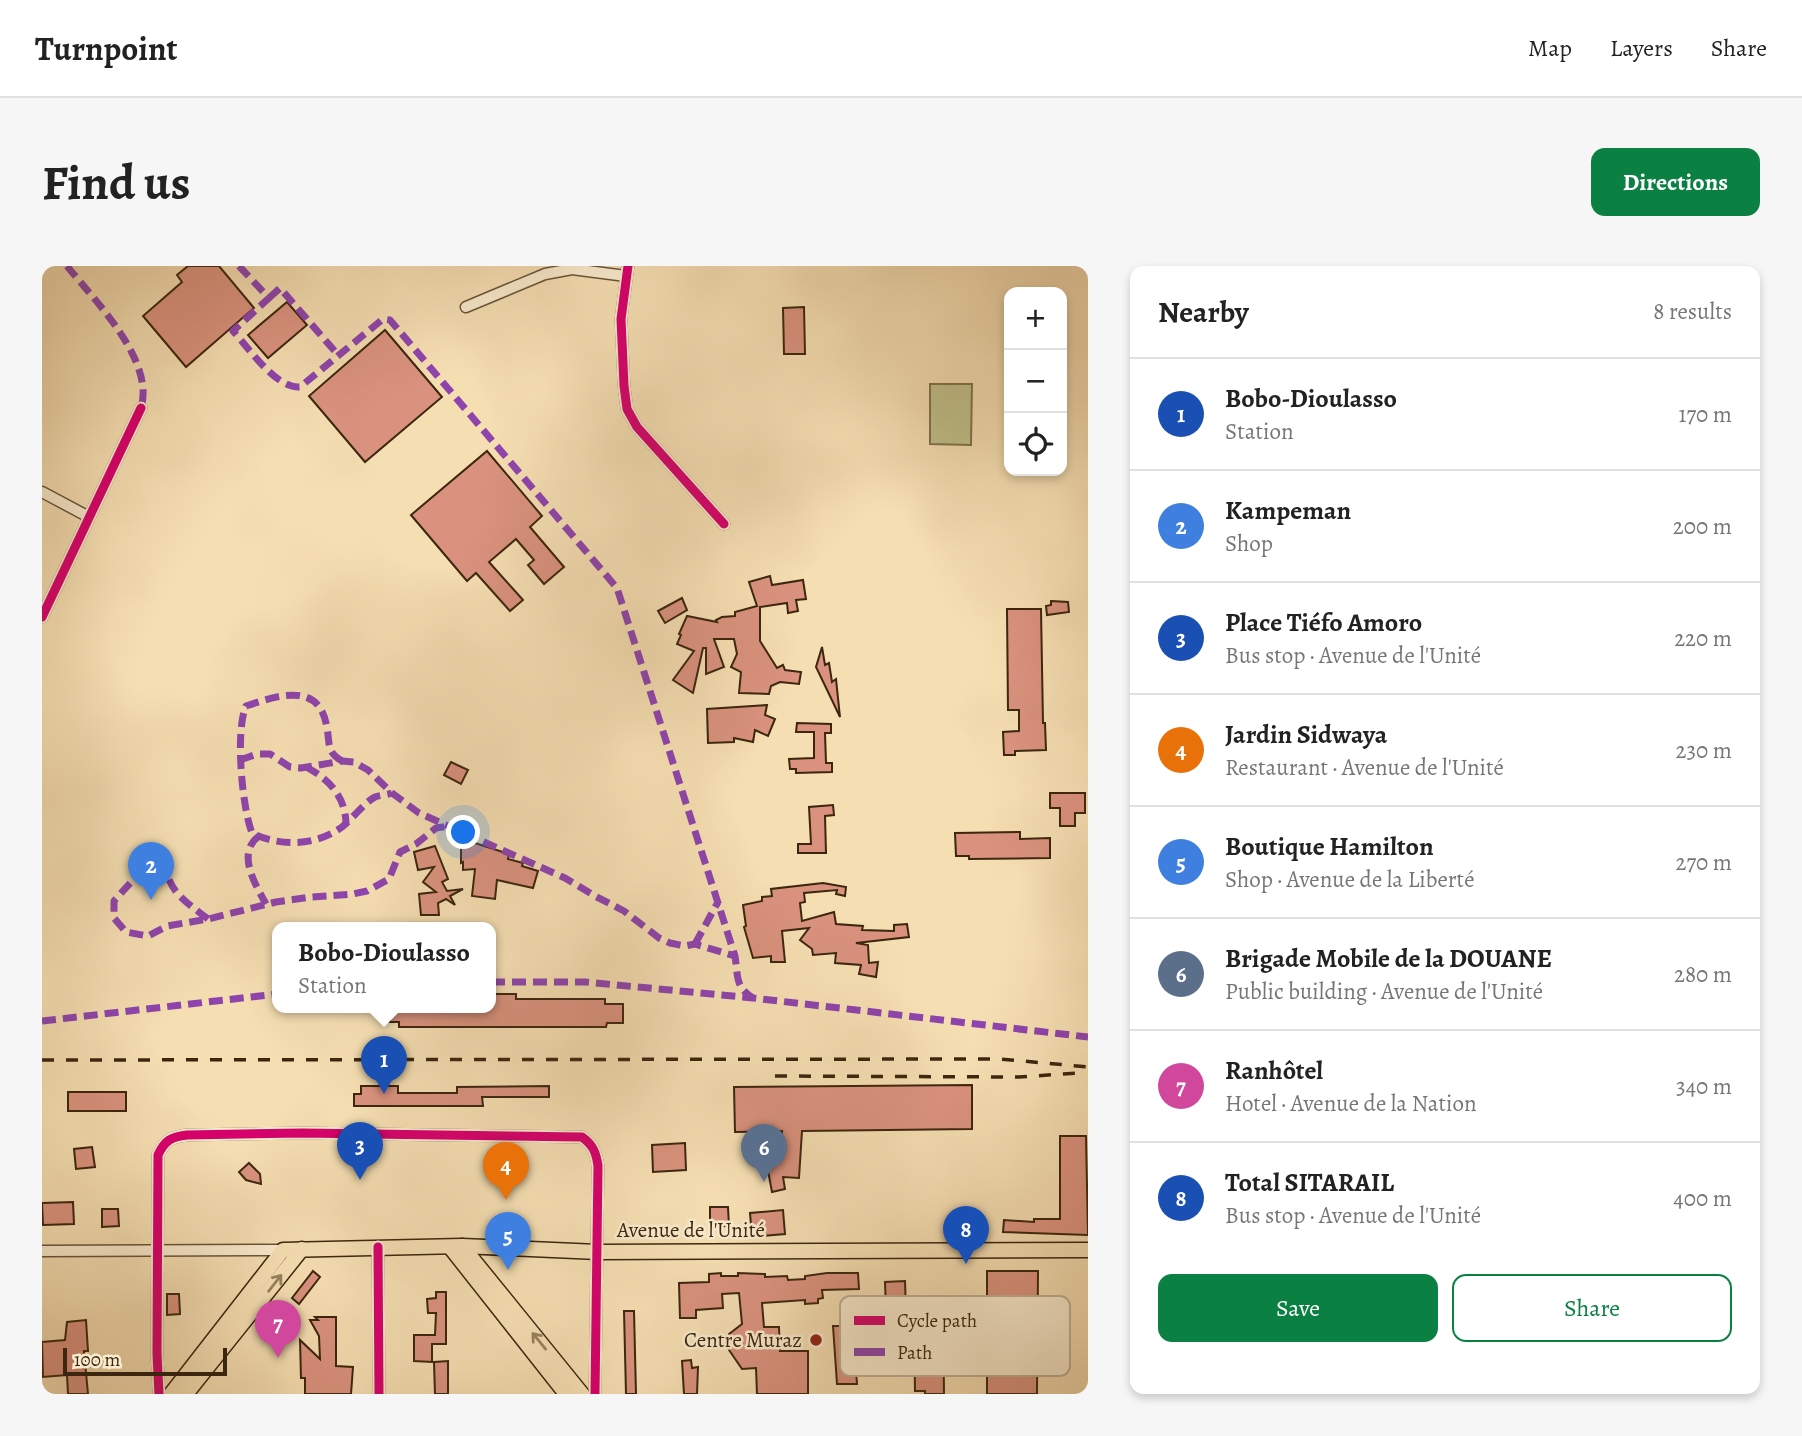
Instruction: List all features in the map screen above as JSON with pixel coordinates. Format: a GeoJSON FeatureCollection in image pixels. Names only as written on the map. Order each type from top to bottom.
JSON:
{"type":"FeatureCollection","features":[{"type":"Feature","properties":{"kind":"main road","name":"Avenue de l'Unité"},"geometry":{"type":"LineString","coordinates":[[283,1250],[456,1246],[598,1252],[1088,1250]]}},
{"type":"Feature","properties":{"kind":"main road"},"geometry":{"type":"LineString","coordinates":[[456,1246],[566,1394]]}},
{"type":"Feature","properties":{"kind":"main road"},"geometry":{"type":"LineString","coordinates":[[456,1246],[582,1394]]}},
{"type":"Feature","properties":{"kind":"main road"},"geometry":{"type":"LineString","coordinates":[[186,1394],[302,1249]]}},
{"type":"Feature","properties":{"kind":"main road"},"geometry":{"type":"LineString","coordinates":[[171,1394],[283,1250]]}},
{"type":"Feature","properties":{"kind":"street"},"geometry":{"type":"LineString","coordinates":[[466,307],[545,274],[572,270],[627,271],[621,319],[627,409],[637,427],[724,524]]}},
{"type":"Feature","properties":{"kind":"street"},"geometry":{"type":"LineString","coordinates":[[42,617],[141,408]]}},
{"type":"Feature","properties":{"kind":"street"},"geometry":{"type":"LineString","coordinates":[[42,492],[89,517]]}},
{"type":"Feature","properties":{"kind":"street"},"geometry":{"type":"LineString","coordinates":[[159,1394],[156,1251],[158,1155],[164,1142],[173,1136],[187,1135],[302,1133],[582,1137],[591,1143],[596,1153],[598,1252],[595,1394]]}},
{"type":"Feature","properties":{"kind":"street"},"geometry":{"type":"LineString","coordinates":[[378,1247],[379,1394]]}},
{"type":"Feature","properties":{"kind":"street","name":"Avenue de l'Unité"},"geometry":{"type":"LineString","coordinates":[[42,1251],[283,1250]]}},
{"type":"Feature","properties":{"kind":"green space"},"geometry":{"type":"Polygon","coordinates":[[[930,384],[972,384],[971,445],[930,444],[930,384]]]}},
{"type":"Feature","properties":{"kind":"building"},"geometry":{"type":"Polygon","coordinates":[[[188,266],[219,266],[254,308],[186,367],[143,316],[182,282],[177,275],[188,266]]]}},
{"type":"Feature","properties":{"kind":"building"},"geometry":{"type":"Polygon","coordinates":[[[287,302],[307,325],[268,358],[248,335],[287,302]]]}},
{"type":"Feature","properties":{"kind":"building"},"geometry":{"type":"Polygon","coordinates":[[[804,307],[805,354],[784,354],[783,308],[804,307]]]}},
{"type":"Feature","properties":{"kind":"building"},"geometry":{"type":"Polygon","coordinates":[[[385,330],[442,397],[365,462],[309,396],[385,330]]]}},
{"type":"Feature","properties":{"kind":"building"},"geometry":{"type":"Polygon","coordinates":[[[487,451],[542,516],[530,527],[564,567],[544,584],[528,565],[534,560],[516,539],[489,562],[523,600],[510,611],[476,573],[467,581],[411,515],[487,451]]]}},
{"type":"Feature","properties":{"kind":"building"},"geometry":{"type":"Polygon","coordinates":[[[770,576],[772,585],[803,580],[806,599],[796,600],[798,611],[788,613],[787,603],[760,607],[760,641],[777,668],[783,665],[785,670],[801,672],[799,684],[780,682],[771,686],[769,694],[739,693],[741,672],[731,667],[737,654],[734,639],[714,639],[724,667],[706,674],[706,648],[703,648],[693,693],[673,680],[694,651],[677,644],[687,616],[717,622],[716,620],[722,617],[735,616],[735,612],[757,606],[749,582],[770,576]]]}},
{"type":"Feature","properties":{"kind":"building"},"geometry":{"type":"Polygon","coordinates":[[[682,598],[687,610],[665,623],[658,611],[682,598]]]}},
{"type":"Feature","properties":{"kind":"building"},"geometry":{"type":"Polygon","coordinates":[[[1051,601],[1068,602],[1069,612],[1047,615],[1046,606],[1051,605],[1051,601]]]}},
{"type":"Feature","properties":{"kind":"building"},"geometry":{"type":"Polygon","coordinates":[[[1007,609],[1041,609],[1046,750],[1015,751],[1015,755],[1004,755],[1003,732],[1019,731],[1019,710],[1008,710],[1007,609]]]}},
{"type":"Feature","properties":{"kind":"building"},"geometry":{"type":"Polygon","coordinates":[[[822,647],[825,665],[829,663],[832,682],[836,679],[840,717],[816,667],[822,647]]]}},
{"type":"Feature","properties":{"kind":"building"},"geometry":{"type":"Polygon","coordinates":[[[767,705],[765,715],[775,719],[768,736],[755,730],[753,742],[734,738],[734,742],[708,743],[707,709],[767,705]]]}},
{"type":"Feature","properties":{"kind":"building"},"geometry":{"type":"Polygon","coordinates":[[[797,723],[831,724],[831,733],[825,733],[826,763],[832,763],[832,772],[796,773],[796,769],[790,769],[789,759],[814,758],[814,732],[796,732],[797,723]]]}},
{"type":"Feature","properties":{"kind":"building"},"geometry":{"type":"Polygon","coordinates":[[[451,762],[468,770],[461,784],[444,775],[451,762]]]}},
{"type":"Feature","properties":{"kind":"building"},"geometry":{"type":"Polygon","coordinates":[[[1050,793],[1085,793],[1085,813],[1075,813],[1075,826],[1060,826],[1060,808],[1050,808],[1050,793]]]}},
{"type":"Feature","properties":{"kind":"building"},"geometry":{"type":"Polygon","coordinates":[[[833,805],[834,815],[825,816],[826,853],[798,853],[798,844],[811,844],[809,807],[833,805]]]}},
{"type":"Feature","properties":{"kind":"building"},"geometry":{"type":"Polygon","coordinates":[[[1020,832],[1020,839],[1050,838],[1050,858],[969,859],[969,856],[956,856],[955,833],[1020,832]]]}},
{"type":"Feature","properties":{"kind":"building"},"geometry":{"type":"Polygon","coordinates":[[[461,843],[475,843],[509,854],[508,859],[538,871],[533,888],[497,880],[495,899],[472,896],[475,869],[463,870],[461,843]]]}},
{"type":"Feature","properties":{"kind":"building"},"geometry":{"type":"Polygon","coordinates":[[[435,846],[448,879],[442,882],[447,891],[463,889],[450,896],[455,905],[446,899],[438,903],[439,915],[421,915],[419,894],[436,892],[423,882],[434,867],[418,870],[414,852],[435,846]]]}},
{"type":"Feature","properties":{"kind":"building"},"geometry":{"type":"Polygon","coordinates":[[[823,883],[846,887],[845,896],[836,894],[837,890],[804,893],[805,902],[800,903],[802,921],[834,912],[836,924],[863,926],[862,930],[894,931],[894,925],[907,924],[909,937],[856,943],[868,945],[869,963],[878,962],[876,977],[859,974],[861,965],[835,963],[836,953],[813,955],[812,949],[800,940],[809,928],[782,931],[785,962],[771,962],[771,956],[753,958],[744,927],[743,905],[772,896],[771,889],[823,883]]]}},
{"type":"Feature","properties":{"kind":"building"},"geometry":{"type":"Polygon","coordinates":[[[496,994],[516,994],[516,999],[605,999],[605,1004],[623,1004],[623,1023],[607,1023],[606,1027],[399,1027],[399,1022],[390,1022],[390,1013],[496,1013],[496,994]]]}},
{"type":"Feature","properties":{"kind":"building"},"geometry":{"type":"Polygon","coordinates":[[[972,1085],[972,1129],[802,1131],[799,1178],[783,1177],[785,1189],[772,1192],[766,1160],[780,1157],[782,1131],[735,1132],[734,1087],[972,1085]]]}},
{"type":"Feature","properties":{"kind":"building"},"geometry":{"type":"Polygon","coordinates":[[[361,1086],[398,1086],[398,1093],[457,1093],[457,1087],[549,1086],[549,1097],[482,1097],[483,1106],[354,1106],[354,1094],[361,1094],[361,1086]]]}},
{"type":"Feature","properties":{"kind":"building"},"geometry":{"type":"Polygon","coordinates":[[[68,1092],[126,1092],[126,1111],[68,1111],[68,1092]]]}},
{"type":"Feature","properties":{"kind":"building"},"geometry":{"type":"Polygon","coordinates":[[[1060,1136],[1086,1136],[1088,1235],[1003,1232],[1004,1220],[1034,1222],[1034,1219],[1060,1219],[1060,1136]]]}},
{"type":"Feature","properties":{"kind":"building"},"geometry":{"type":"Polygon","coordinates":[[[685,1143],[686,1170],[653,1172],[652,1145],[685,1143]]]}},
{"type":"Feature","properties":{"kind":"building"},"geometry":{"type":"Polygon","coordinates":[[[92,1147],[95,1167],[76,1169],[74,1149],[92,1147]]]}},
{"type":"Feature","properties":{"kind":"building"},"geometry":{"type":"Polygon","coordinates":[[[249,1163],[260,1174],[261,1184],[246,1180],[239,1172],[249,1163]]]}},
{"type":"Feature","properties":{"kind":"building"},"geometry":{"type":"Polygon","coordinates":[[[73,1202],[74,1224],[43,1225],[42,1203],[73,1202]]]}},
{"type":"Feature","properties":{"kind":"building"},"geometry":{"type":"Polygon","coordinates":[[[710,1207],[728,1207],[729,1226],[710,1227],[710,1207]]]}},
{"type":"Feature","properties":{"kind":"building"},"geometry":{"type":"Polygon","coordinates":[[[102,1209],[118,1209],[119,1226],[102,1227],[102,1209]]]}},
{"type":"Feature","properties":{"kind":"building"},"geometry":{"type":"Polygon","coordinates":[[[783,1210],[785,1234],[752,1237],[750,1213],[783,1210]]]}},
{"type":"Feature","properties":{"kind":"building"},"geometry":{"type":"Polygon","coordinates":[[[313,1271],[320,1277],[299,1304],[292,1298],[313,1271]]]}},
{"type":"Feature","properties":{"kind":"building"},"geometry":{"type":"Polygon","coordinates":[[[987,1271],[1038,1271],[1038,1296],[987,1296],[987,1271]]]}},
{"type":"Feature","properties":{"kind":"building"},"geometry":{"type":"Polygon","coordinates":[[[721,1273],[721,1276],[738,1276],[738,1273],[765,1274],[765,1277],[787,1276],[788,1280],[827,1273],[858,1273],[859,1289],[822,1290],[823,1298],[818,1299],[818,1303],[805,1304],[805,1300],[762,1303],[764,1327],[779,1327],[780,1351],[808,1351],[808,1394],[757,1394],[756,1368],[742,1369],[729,1350],[729,1334],[742,1324],[739,1293],[722,1294],[723,1308],[696,1310],[696,1318],[680,1318],[679,1283],[709,1282],[709,1274],[721,1273]]]}},
{"type":"Feature","properties":{"kind":"building"},"geometry":{"type":"Polygon","coordinates":[[[905,1281],[906,1296],[885,1296],[885,1282],[905,1281]]]}},
{"type":"Feature","properties":{"kind":"building"},"geometry":{"type":"Polygon","coordinates":[[[436,1292],[446,1292],[446,1344],[432,1344],[432,1362],[414,1361],[414,1335],[435,1335],[436,1313],[428,1313],[427,1299],[436,1298],[436,1292]]]}},
{"type":"Feature","properties":{"kind":"building"},"geometry":{"type":"Polygon","coordinates":[[[167,1294],[179,1294],[180,1314],[167,1315],[167,1294]]]}},
{"type":"Feature","properties":{"kind":"building"},"geometry":{"type":"Polygon","coordinates":[[[624,1311],[634,1311],[636,1394],[626,1394],[624,1311]]]}},
{"type":"Feature","properties":{"kind":"building"},"geometry":{"type":"Polygon","coordinates":[[[315,1317],[336,1317],[336,1366],[353,1367],[351,1394],[305,1394],[305,1378],[301,1378],[300,1340],[320,1359],[319,1336],[310,1320],[318,1320],[315,1317]]]}},
{"type":"Feature","properties":{"kind":"building"},"geometry":{"type":"Polygon","coordinates":[[[86,1320],[88,1351],[84,1351],[88,1394],[68,1394],[67,1375],[43,1377],[42,1342],[65,1340],[67,1322],[86,1320]]]}},
{"type":"Feature","properties":{"kind":"building"},"geometry":{"type":"Polygon","coordinates":[[[833,1326],[840,1326],[840,1376],[856,1376],[857,1384],[837,1384],[833,1326]]]}},
{"type":"Feature","properties":{"kind":"building"},"geometry":{"type":"Polygon","coordinates":[[[691,1360],[692,1368],[698,1367],[697,1394],[684,1394],[682,1361],[691,1360]]]}},
{"type":"Feature","properties":{"kind":"building"},"geometry":{"type":"Polygon","coordinates":[[[448,1361],[448,1394],[435,1394],[434,1362],[448,1361]]]}},
{"type":"Feature","properties":{"kind":"building"},"geometry":{"type":"Polygon","coordinates":[[[915,1376],[944,1376],[944,1394],[915,1391],[915,1376]]]}},
{"type":"Feature","properties":{"kind":"building"},"geometry":{"type":"Polygon","coordinates":[[[987,1376],[1037,1376],[1037,1394],[987,1394],[987,1376]]]}},
{"type":"Feature","properties":{"kind":"railway"},"geometry":{"type":"LineString","coordinates":[[42,1060],[1000,1059],[1088,1067]]}},
{"type":"Feature","properties":{"kind":"railway"},"geometry":{"type":"LineString","coordinates":[[775,1076],[1019,1077],[1078,1073]]}},
{"type":"Feature","properties":{"kind":"marked path"},"geometry":{"type":"LineString","coordinates":[[67,266],[120,332],[131,351],[143,390],[141,408]]}},
{"type":"Feature","properties":{"kind":"marked path"},"geometry":{"type":"LineString","coordinates":[[239,266],[269,298],[233,331],[272,375],[291,386],[300,387],[383,319],[390,320],[617,588],[735,956],[738,980],[743,990],[753,998]]}},
{"type":"Feature","properties":{"kind":"marked path"},"geometry":{"type":"LineString","coordinates":[[269,298],[280,288],[339,356]]}},
{"type":"Feature","properties":{"kind":"marked path"},"geometry":{"type":"LineString","coordinates":[[342,761],[331,751],[323,713],[316,703],[307,697],[284,696],[246,706],[240,750],[245,806],[252,833],[274,841],[286,842],[321,838],[342,827],[371,799],[392,793]]}},
{"type":"Feature","properties":{"kind":"marked path"},"geometry":{"type":"LineString","coordinates":[[240,760],[257,754],[270,754],[290,767],[301,768],[342,761],[354,762],[368,770],[392,793],[419,813],[565,878],[624,911],[659,938],[685,946],[695,944],[735,956]]}},
{"type":"Feature","properties":{"kind":"marked path"},"geometry":{"type":"LineString","coordinates":[[306,767],[334,789],[343,805],[346,823]]}},
{"type":"Feature","properties":{"kind":"marked path"},"geometry":{"type":"LineString","coordinates":[[208,919],[181,898],[166,874],[158,870],[141,871],[114,901],[114,918],[126,932],[148,936],[167,926],[208,919],[276,902],[367,891],[389,879],[400,852],[416,844],[436,828],[450,826]]}},
{"type":"Feature","properties":{"kind":"marked path"},"geometry":{"type":"LineString","coordinates":[[259,836],[252,843],[248,860],[253,878],[266,904]]}},
{"type":"Feature","properties":{"kind":"marked path"},"geometry":{"type":"LineString","coordinates":[[695,944],[718,902]]}},
{"type":"Feature","properties":{"kind":"marked path"},"geometry":{"type":"LineString","coordinates":[[496,982],[585,982],[753,998],[1088,1037]]}},
{"type":"Feature","properties":{"kind":"marked path"},"geometry":{"type":"LineString","coordinates":[[42,1021],[272,995]]}},
{"type":"Feature","properties":{"kind":"cycle path"},"geometry":{"type":"LineString","coordinates":[[628,266],[621,319],[627,409],[637,427],[724,524]]}},
{"type":"Feature","properties":{"kind":"cycle path"},"geometry":{"type":"LineString","coordinates":[[42,617],[141,408]]}},
{"type":"Feature","properties":{"kind":"cycle path"},"geometry":{"type":"LineString","coordinates":[[159,1394],[158,1155],[169,1140],[187,1135],[302,1133],[582,1137],[586,1140],[593,1149],[598,1166],[595,1394]]}},
{"type":"Feature","properties":{"kind":"cycle path"},"geometry":{"type":"LineString","coordinates":[[378,1247],[379,1394]]}},
{"type":"Feature","properties":{"kind":"place","name":"Kampeman"},"geometry":{"type":"Point","coordinates":[151,900]}},
{"type":"Feature","properties":{"kind":"place","name":"Bobo-Dioulasso"},"geometry":{"type":"Point","coordinates":[384,1094]}},
{"type":"Feature","properties":{"kind":"place","name":"Place Tiéfo Amoro"},"geometry":{"type":"Point","coordinates":[360,1180]}},
{"type":"Feature","properties":{"kind":"place","name":"Brigade Mobile de la DOUANE"},"geometry":{"type":"Point","coordinates":[764,1182]}},
{"type":"Feature","properties":{"kind":"place","name":"Jardin Sidwaya"},"geometry":{"type":"Point","coordinates":[506,1200]}},
{"type":"Feature","properties":{"kind":"place","name":"Total SITARAIL"},"geometry":{"type":"Point","coordinates":[966,1264]}},
{"type":"Feature","properties":{"kind":"place","name":"Boutique Hamilton"},"geometry":{"type":"Point","coordinates":[508,1270]}},
{"type":"Feature","properties":{"kind":"place","name":"Centre Muraz"},"geometry":{"type":"Point","coordinates":[816,1340]}},
{"type":"Feature","properties":{"kind":"place","name":"Ranhôtel"},"geometry":{"type":"Point","coordinates":[278,1358]}}]}
